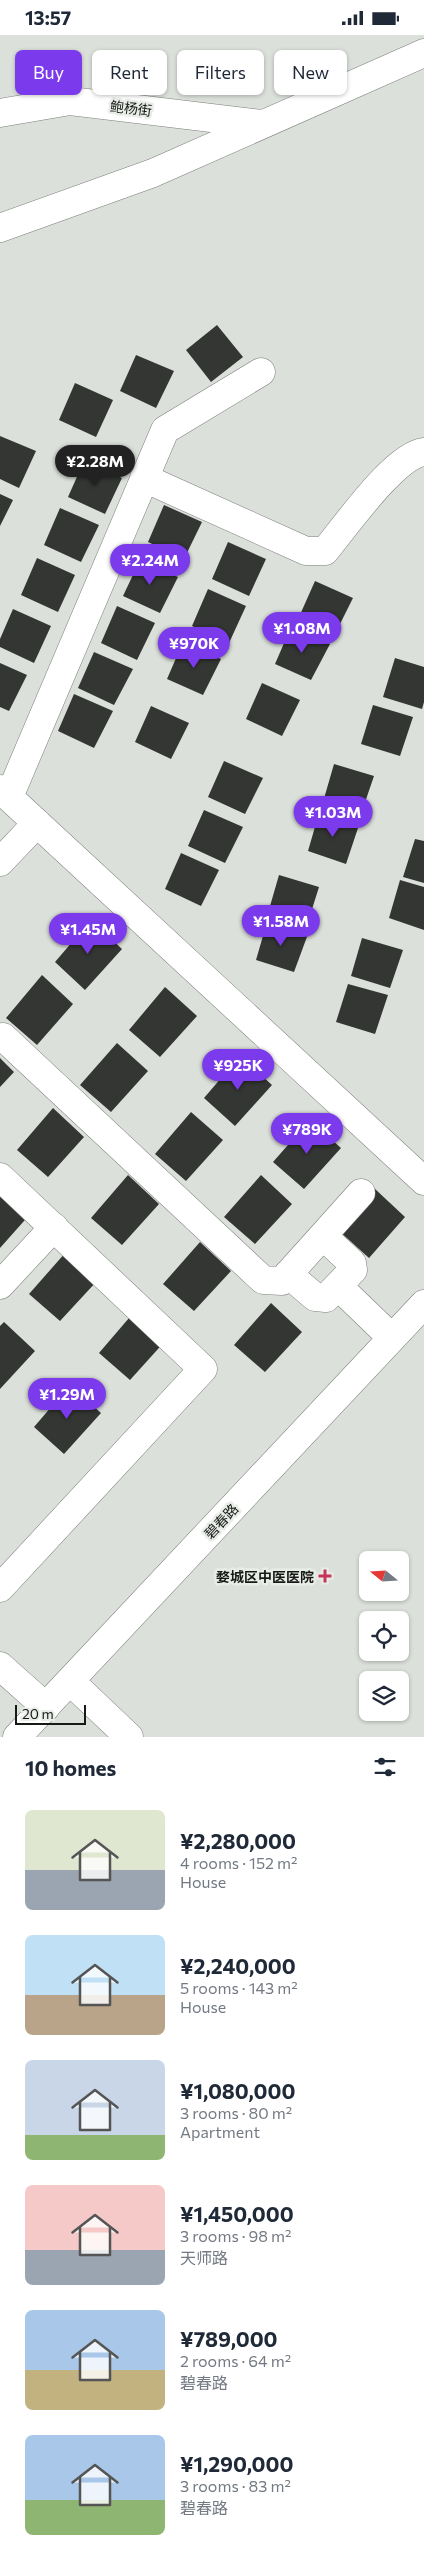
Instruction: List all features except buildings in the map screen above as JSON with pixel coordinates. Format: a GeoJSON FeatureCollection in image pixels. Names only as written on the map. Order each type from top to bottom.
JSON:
{"type":"FeatureCollection","features":[{"type":"Feature","properties":{"kind":"street"},"geometry":{"type":"LineString","coordinates":[[0,228],[153,173],[424,53]]}},
{"type":"Feature","properties":{"kind":"street","name":"鲍杨街"},"geometry":{"type":"LineString","coordinates":[[0,113],[70,101],[263,124]]}},
{"type":"Feature","properties":{"kind":"street"},"geometry":{"type":"LineString","coordinates":[[261,372],[165,429],[5,793],[424,1181]]}},
{"type":"Feature","properties":{"kind":"street"},"geometry":{"type":"LineString","coordinates":[[144,478],[306,551],[325,551],[396,466],[414,453],[424,452]]}},
{"type":"Feature","properties":{"kind":"street"},"geometry":{"type":"LineString","coordinates":[[0,862],[37,823]]}},
{"type":"Feature","properties":{"kind":"street"},"geometry":{"type":"LineString","coordinates":[[3,1037],[263,1280],[282,1281],[361,1193]]}},
{"type":"Feature","properties":{"kind":"street"},"geometry":{"type":"LineString","coordinates":[[0,1177],[202,1369],[0,1588]]}},
{"type":"Feature","properties":{"kind":"street"},"geometry":{"type":"LineString","coordinates":[[0,1285],[54,1227]]}},
{"type":"Feature","properties":{"kind":"street"},"geometry":{"type":"LineString","coordinates":[[288,1274],[315,1297],[326,1298],[353,1270],[352,1263],[323,1235]]}},
{"type":"Feature","properties":{"kind":"street"},"geometry":{"type":"LineString","coordinates":[[338,1286],[392,1338]]}},
{"type":"Feature","properties":{"kind":"street","name":"碧春路"},"geometry":{"type":"LineString","coordinates":[[17,1737],[424,1304]]}},
{"type":"Feature","properties":{"kind":"street"},"geometry":{"type":"LineString","coordinates":[[0,1666],[46,1707]]}},
{"type":"Feature","properties":{"kind":"street"},"geometry":{"type":"LineString","coordinates":[[70,1681],[129,1737]]}},
{"type":"Feature","properties":{"kind":"place","name":"婺城区中医医院"},"geometry":{"type":"Point","coordinates":[325,1576]}}]}
